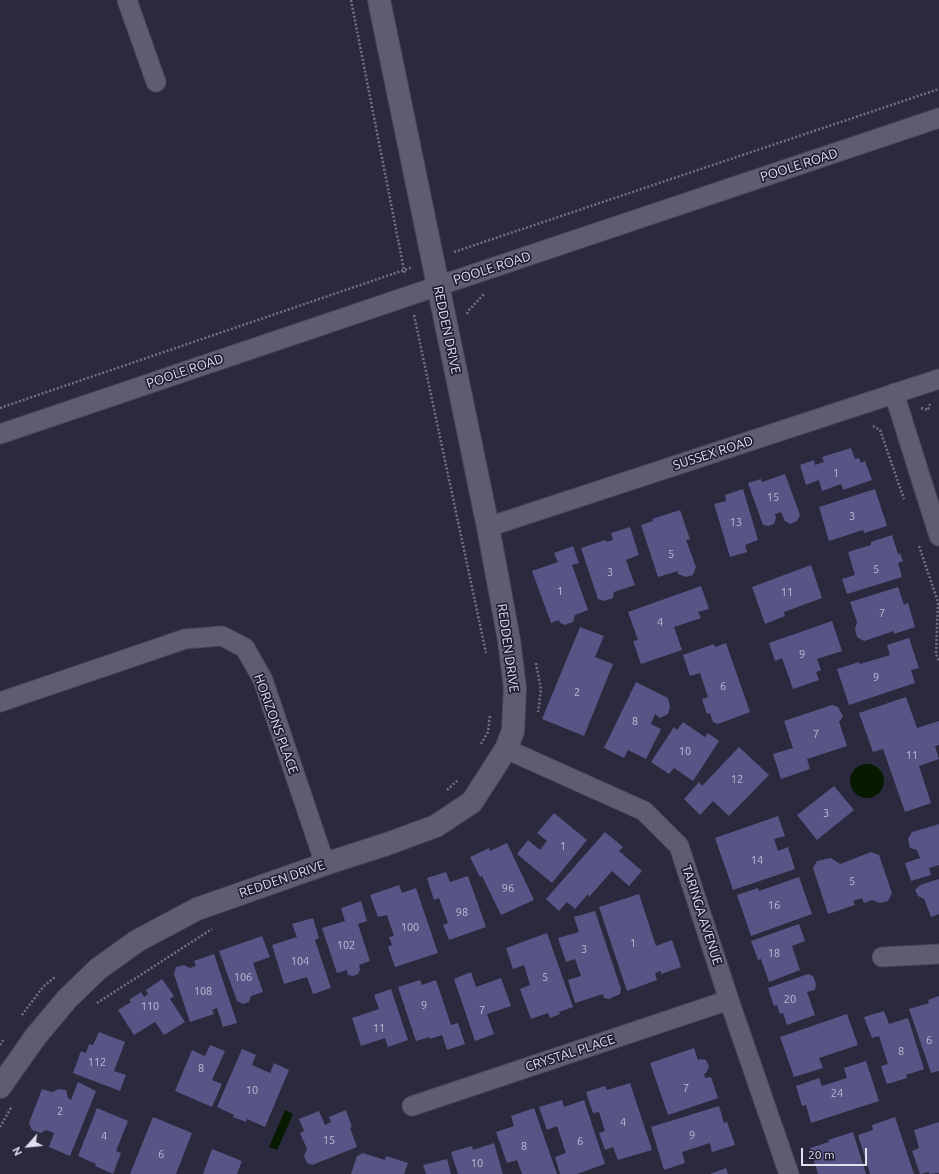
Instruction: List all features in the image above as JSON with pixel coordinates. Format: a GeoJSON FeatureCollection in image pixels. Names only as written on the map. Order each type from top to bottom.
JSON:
{"type":"FeatureCollection","features":[{"type":"Feature","properties":{"kind":"street"},"geometry":{"type":"LineString","coordinates":[[127,0],[156,82]]}},
{"type":"Feature","properties":{"kind":"street","name":"REDDEN DRIVE"},"geometry":{"type":"LineString","coordinates":[[0,1088],[36,1036],[68,999],[98,969],[137,942],[197,909],[436,826],[472,802],[506,749],[513,731],[515,688],[509,640],[488,527],[379,0]]}},
{"type":"Feature","properties":{"kind":"street","name":"POOLE ROAD"},"geometry":{"type":"LineString","coordinates":[[0,434],[939,118]]}},
{"type":"Feature","properties":{"kind":"street","name":"SUSSEX ROAD"},"geometry":{"type":"LineString","coordinates":[[488,527],[939,379]]}},
{"type":"Feature","properties":{"kind":"street"},"geometry":{"type":"LineString","coordinates":[[894,393],[939,536]]}},
{"type":"Feature","properties":{"kind":"street","name":"HORIZONS PLACE"},"geometry":{"type":"LineString","coordinates":[[0,702],[185,639],[222,636],[245,648],[263,680],[325,864]]}},
{"type":"Feature","properties":{"kind":"street","name":"TARINGA AVENUE"},"geometry":{"type":"LineString","coordinates":[[506,749],[644,812],[679,846],[729,1000],[789,1174]]}},
{"type":"Feature","properties":{"kind":"street"},"geometry":{"type":"LineString","coordinates":[[882,957],[939,954]]}},
{"type":"Feature","properties":{"kind":"street","name":"CRYSTAL PLACE"},"geometry":{"type":"LineString","coordinates":[[412,1106],[729,1000]]}},
{"type":"Feature","properties":{"kind":"path"},"geometry":{"type":"LineString","coordinates":[[351,0],[404,270],[487,656]]}},
{"type":"Feature","properties":{"kind":"path"},"geometry":{"type":"LineString","coordinates":[[452,245],[453,253],[939,89]]}},
{"type":"Feature","properties":{"kind":"path"},"geometry":{"type":"LineString","coordinates":[[0,408],[432,260]]}},
{"type":"Feature","properties":{"kind":"path"},"geometry":{"type":"LineString","coordinates":[[466,317],[468,311],[485,292]]}},
{"type":"Feature","properties":{"kind":"path"},"geometry":{"type":"LineString","coordinates":[[873,426],[880,430],[905,504]]}},
{"type":"Feature","properties":{"kind":"path"},"geometry":{"type":"LineString","coordinates":[[918,542],[938,602],[936,654],[939,662]]}},
{"type":"Feature","properties":{"kind":"path"},"geometry":{"type":"LineString","coordinates":[[477,750],[488,732],[491,709]]}},
{"type":"Feature","properties":{"kind":"path"},"geometry":{"type":"LineString","coordinates":[[443,794],[463,776]]}},
{"type":"Feature","properties":{"kind":"path"},"geometry":{"type":"LineString","coordinates":[[22,1016],[43,986],[56,977]]}},
{"type":"Feature","properties":{"kind":"path"},"geometry":{"type":"LineString","coordinates":[[0,1045],[9,1033]]}},
{"type":"Feature","properties":{"kind":"shaded area"},"geometry":{"type":"Polygon","coordinates":[[[864,764],[870,764],[874,765],[881,771],[884,781],[883,788],[877,795],[870,798],[864,798],[860,797],[853,791],[850,784],[850,778],[851,774],[857,767],[864,764]]]}},
{"type":"Feature","properties":{"kind":"shaded area"},"geometry":{"type":"Polygon","coordinates":[[[285,1110],[293,1114],[277,1150],[269,1147],[285,1110]]]}},
{"type":"Feature","properties":{"kind":"building"},"geometry":{"type":"Polygon","coordinates":[[[851,448],[855,459],[859,458],[861,463],[865,461],[872,480],[843,490],[841,484],[822,491],[819,480],[806,485],[800,465],[814,460],[815,465],[824,462],[822,457],[851,448]]]}},
{"type":"Feature","properties":{"kind":"building"},"geometry":{"type":"Polygon","coordinates":[[[785,474],[800,515],[797,521],[790,524],[785,521],[781,512],[775,514],[776,518],[774,524],[768,526],[763,525],[748,483],[761,479],[762,482],[785,474]]]}},
{"type":"Feature","properties":{"kind":"building"},"geometry":{"type":"Polygon","coordinates":[[[743,489],[758,540],[745,545],[747,552],[730,557],[714,504],[726,501],[725,495],[743,489]]]}},
{"type":"Feature","properties":{"kind":"building"},"geometry":{"type":"Polygon","coordinates":[[[875,489],[887,526],[864,533],[863,530],[829,541],[819,507],[875,489]]]}},
{"type":"Feature","properties":{"kind":"building"},"geometry":{"type":"Polygon","coordinates":[[[680,510],[690,539],[686,540],[696,567],[693,575],[686,577],[678,574],[678,571],[658,577],[641,525],[653,521],[652,519],[680,510]]]}},
{"type":"Feature","properties":{"kind":"building"},"geometry":{"type":"Polygon","coordinates":[[[630,527],[639,555],[626,560],[635,585],[614,592],[613,598],[604,601],[598,599],[581,548],[605,540],[606,542],[613,540],[611,533],[630,527]]]}},
{"type":"Feature","properties":{"kind":"building"},"geometry":{"type":"Polygon","coordinates":[[[892,535],[898,554],[900,553],[903,561],[898,563],[902,577],[847,594],[842,579],[855,575],[848,552],[871,545],[871,542],[892,535]]]}},
{"type":"Feature","properties":{"kind":"building"},"geometry":{"type":"Polygon","coordinates":[[[573,546],[579,563],[572,565],[588,610],[575,615],[573,622],[565,625],[560,623],[559,620],[551,623],[532,571],[558,562],[554,553],[573,546]]]}},
{"type":"Feature","properties":{"kind":"building"},"geometry":{"type":"Polygon","coordinates":[[[811,565],[822,598],[784,612],[785,616],[765,624],[752,587],[811,565]]]}},
{"type":"Feature","properties":{"kind":"building"},"geometry":{"type":"Polygon","coordinates":[[[701,586],[709,609],[698,612],[701,618],[674,627],[682,650],[641,664],[633,641],[638,640],[628,612],[701,586]]]}},
{"type":"Feature","properties":{"kind":"building"},"geometry":{"type":"Polygon","coordinates":[[[898,587],[904,605],[908,603],[915,627],[894,634],[894,631],[864,641],[857,637],[855,629],[857,622],[850,602],[898,587]]]}},
{"type":"Feature","properties":{"kind":"building"},"geometry":{"type":"Polygon","coordinates":[[[832,621],[842,651],[817,659],[821,670],[816,672],[819,680],[793,689],[782,658],[775,661],[769,643],[832,621]]]}},
{"type":"Feature","properties":{"kind":"building"},"geometry":{"type":"Polygon","coordinates":[[[580,627],[604,636],[595,657],[613,664],[584,736],[542,719],[580,627]]]}},
{"type":"Feature","properties":{"kind":"building"},"geometry":{"type":"Polygon","coordinates":[[[909,638],[919,668],[911,670],[915,683],[849,705],[837,669],[890,655],[887,645],[909,638]]]}},
{"type":"Feature","properties":{"kind":"building"},"geometry":{"type":"Polygon","coordinates":[[[726,643],[750,712],[718,724],[713,722],[710,713],[707,714],[702,699],[708,697],[700,673],[690,676],[683,655],[714,644],[715,647],[726,643]]]}},
{"type":"Feature","properties":{"kind":"building"},"geometry":{"type":"Polygon","coordinates":[[[636,682],[668,698],[670,707],[668,714],[660,718],[655,714],[651,724],[661,729],[646,759],[628,750],[624,758],[604,748],[636,682]]]}},
{"type":"Feature","properties":{"kind":"building"},"geometry":{"type":"Polygon","coordinates":[[[906,697],[917,728],[939,721],[939,745],[935,746],[939,759],[919,766],[931,803],[905,812],[883,749],[873,752],[859,713],[906,697]]]}},
{"type":"Feature","properties":{"kind":"building"},"geometry":{"type":"Polygon","coordinates":[[[832,705],[838,707],[843,716],[839,722],[847,746],[807,759],[810,769],[781,779],[773,754],[793,748],[784,721],[832,705]]]}},
{"type":"Feature","properties":{"kind":"building"},"geometry":{"type":"Polygon","coordinates":[[[683,722],[705,737],[708,733],[719,741],[693,781],[674,768],[669,774],[651,762],[674,727],[677,730],[683,722]]]}},
{"type":"Feature","properties":{"kind":"building"},"geometry":{"type":"Polygon","coordinates":[[[739,747],[769,775],[729,816],[713,801],[700,815],[684,799],[699,782],[702,786],[739,747]]]}},
{"type":"Feature","properties":{"kind":"building"},"geometry":{"type":"Polygon","coordinates":[[[834,786],[854,810],[817,840],[797,815],[834,786]]]}},
{"type":"Feature","properties":{"kind":"building"},"geometry":{"type":"Polygon","coordinates":[[[554,813],[587,840],[552,883],[517,854],[528,840],[540,850],[547,841],[537,833],[554,813]]]}},
{"type":"Feature","properties":{"kind":"building"},"geometry":{"type":"Polygon","coordinates":[[[778,816],[785,836],[774,839],[778,851],[788,847],[795,869],[733,890],[715,838],[778,816]]]}},
{"type":"Feature","properties":{"kind":"building"},"geometry":{"type":"Polygon","coordinates":[[[939,824],[939,865],[929,868],[931,875],[911,881],[905,863],[920,858],[917,850],[910,848],[908,839],[912,832],[939,824]]]}},
{"type":"Feature","properties":{"kind":"building"},"geometry":{"type":"Polygon","coordinates":[[[605,832],[623,847],[619,851],[642,871],[629,886],[612,871],[589,897],[588,894],[575,909],[567,902],[559,911],[546,899],[605,832]]]}},
{"type":"Feature","properties":{"kind":"building"},"geometry":{"type":"Polygon","coordinates":[[[507,843],[534,900],[501,915],[482,876],[480,877],[470,857],[489,848],[490,851],[507,843]]]}},
{"type":"Feature","properties":{"kind":"building"},"geometry":{"type":"Polygon","coordinates":[[[871,852],[879,855],[892,893],[888,901],[880,903],[872,900],[864,903],[862,898],[853,901],[855,905],[828,914],[813,868],[817,861],[831,858],[840,864],[871,852]]]}},
{"type":"Feature","properties":{"kind":"building"},"geometry":{"type":"Polygon","coordinates":[[[446,872],[450,882],[468,876],[486,927],[449,940],[443,925],[448,923],[439,898],[434,900],[427,878],[446,872]]]}},
{"type":"Feature","properties":{"kind":"building"},"geometry":{"type":"Polygon","coordinates":[[[799,877],[812,914],[751,936],[737,895],[758,888],[759,891],[799,877]]]}},
{"type":"Feature","properties":{"kind":"building"},"geometry":{"type":"Polygon","coordinates":[[[939,879],[939,914],[931,917],[924,899],[918,896],[915,890],[920,885],[939,879]]]}},
{"type":"Feature","properties":{"kind":"building"},"geometry":{"type":"Polygon","coordinates":[[[399,885],[402,893],[416,888],[438,953],[395,967],[388,947],[392,945],[389,937],[394,936],[387,915],[378,917],[370,895],[399,885]]]}},
{"type":"Feature","properties":{"kind":"building"},"geometry":{"type":"Polygon","coordinates":[[[639,894],[656,946],[672,940],[681,967],[661,974],[661,971],[655,973],[657,980],[627,991],[599,907],[639,894]]]}},
{"type":"Feature","properties":{"kind":"building"},"geometry":{"type":"Polygon","coordinates":[[[361,901],[367,921],[358,924],[370,961],[359,965],[360,970],[358,974],[353,976],[348,975],[347,970],[337,973],[322,928],[345,921],[341,908],[361,901]]]}},
{"type":"Feature","properties":{"kind":"building"},"geometry":{"type":"Polygon","coordinates":[[[595,911],[621,989],[620,994],[609,999],[604,998],[603,994],[575,1003],[568,980],[581,976],[575,959],[566,962],[558,938],[579,932],[574,917],[595,911]]]}},
{"type":"Feature","properties":{"kind":"building"},"geometry":{"type":"Polygon","coordinates":[[[313,918],[319,938],[315,940],[331,988],[313,994],[307,977],[284,984],[272,945],[297,937],[292,924],[313,918]]]}},
{"type":"Feature","properties":{"kind":"building"},"geometry":{"type":"Polygon","coordinates":[[[799,924],[805,941],[792,946],[800,970],[769,982],[761,959],[758,960],[751,941],[799,924]]]}},
{"type":"Feature","properties":{"kind":"building"},"geometry":{"type":"Polygon","coordinates":[[[547,933],[573,1007],[559,1012],[560,1014],[550,1018],[548,1013],[531,1019],[520,989],[530,985],[524,965],[513,969],[506,948],[547,933]]]}},
{"type":"Feature","properties":{"kind":"building"},"geometry":{"type":"Polygon","coordinates":[[[262,936],[270,957],[253,963],[263,992],[251,996],[249,1002],[243,1004],[237,1001],[219,951],[262,936]]]}},
{"type":"Feature","properties":{"kind":"building"},"geometry":{"type":"Polygon","coordinates":[[[214,954],[237,1023],[223,1027],[217,1008],[212,1010],[214,1014],[190,1022],[174,974],[176,967],[184,965],[190,968],[196,966],[194,961],[214,954]]]}},
{"type":"Feature","properties":{"kind":"building"},"geometry":{"type":"Polygon","coordinates":[[[471,972],[476,987],[501,978],[511,1006],[487,1014],[494,1034],[475,1041],[454,979],[471,972]]]}},
{"type":"Feature","properties":{"kind":"building"},"geometry":{"type":"Polygon","coordinates":[[[808,974],[813,976],[816,984],[815,990],[807,992],[815,1015],[787,1025],[783,1013],[780,1014],[777,1005],[774,1006],[768,988],[808,974]]]}},
{"type":"Feature","properties":{"kind":"building"},"geometry":{"type":"Polygon","coordinates":[[[162,979],[174,996],[170,999],[185,1022],[164,1035],[155,1022],[134,1035],[118,1010],[131,1002],[129,1000],[141,992],[144,997],[148,994],[146,990],[162,979]]]}},
{"type":"Feature","properties":{"kind":"building"},"geometry":{"type":"Polygon","coordinates":[[[420,980],[422,985],[436,980],[451,1025],[458,1023],[465,1044],[447,1050],[442,1035],[416,1041],[398,987],[420,980]]]}},
{"type":"Feature","properties":{"kind":"building"},"geometry":{"type":"Polygon","coordinates":[[[391,989],[408,1040],[388,1047],[385,1038],[361,1046],[352,1018],[379,1009],[374,995],[391,989]]]}},
{"type":"Feature","properties":{"kind":"building"},"geometry":{"type":"Polygon","coordinates":[[[939,996],[939,1071],[931,1073],[909,1009],[929,1003],[928,1000],[939,996]]]}},
{"type":"Feature","properties":{"kind":"building"},"geometry":{"type":"Polygon","coordinates":[[[884,1011],[889,1024],[908,1018],[924,1069],[906,1075],[907,1078],[887,1084],[881,1066],[888,1064],[879,1036],[872,1038],[864,1017],[884,1011]]]}},
{"type":"Feature","properties":{"kind":"building"},"geometry":{"type":"Polygon","coordinates":[[[847,1014],[858,1045],[819,1058],[823,1068],[794,1077],[780,1037],[847,1014]]]}},
{"type":"Feature","properties":{"kind":"building"},"geometry":{"type":"Polygon","coordinates":[[[99,1032],[125,1042],[114,1071],[126,1075],[120,1091],[73,1073],[81,1051],[86,1053],[89,1044],[93,1045],[99,1032]]]}},
{"type":"Feature","properties":{"kind":"building"},"geometry":{"type":"Polygon","coordinates":[[[210,1045],[225,1051],[212,1080],[222,1084],[212,1107],[175,1091],[192,1050],[205,1056],[210,1045]]]}},
{"type":"Feature","properties":{"kind":"building"},"geometry":{"type":"Polygon","coordinates":[[[694,1048],[698,1060],[706,1060],[709,1067],[704,1074],[705,1078],[711,1077],[718,1098],[668,1115],[650,1063],[694,1048]]]}},
{"type":"Feature","properties":{"kind":"building"},"geometry":{"type":"Polygon","coordinates":[[[242,1049],[256,1055],[252,1065],[270,1073],[274,1063],[289,1070],[265,1127],[247,1119],[246,1122],[233,1117],[234,1115],[217,1107],[242,1049]]]}},
{"type":"Feature","properties":{"kind":"building"},"geometry":{"type":"Polygon","coordinates":[[[866,1061],[879,1101],[811,1123],[806,1105],[802,1106],[796,1086],[819,1078],[822,1086],[847,1078],[844,1068],[866,1061]]]}},
{"type":"Feature","properties":{"kind":"building"},"geometry":{"type":"Polygon","coordinates":[[[78,1082],[96,1091],[70,1156],[49,1147],[54,1133],[46,1130],[41,1133],[32,1130],[29,1123],[42,1089],[52,1092],[59,1089],[66,1090],[68,1098],[71,1100],[78,1082]]]}},
{"type":"Feature","properties":{"kind":"building"},"geometry":{"type":"Polygon","coordinates":[[[630,1083],[652,1150],[618,1160],[613,1147],[605,1150],[599,1133],[605,1131],[599,1112],[593,1113],[586,1092],[605,1086],[607,1090],[630,1083]]]}},
{"type":"Feature","properties":{"kind":"building"},"geometry":{"type":"Polygon","coordinates":[[[562,1100],[564,1107],[584,1100],[605,1164],[577,1174],[560,1174],[555,1157],[566,1153],[557,1126],[547,1130],[539,1107],[562,1100]]]}},
{"type":"Feature","properties":{"kind":"building"},"geometry":{"type":"Polygon","coordinates":[[[719,1106],[724,1123],[727,1122],[735,1145],[712,1152],[710,1143],[682,1152],[685,1163],[664,1170],[651,1127],[719,1106]]]}},
{"type":"Feature","properties":{"kind":"building"},"geometry":{"type":"Polygon","coordinates":[[[97,1108],[128,1121],[116,1151],[121,1153],[113,1174],[78,1156],[97,1108]]]}},
{"type":"Feature","properties":{"kind":"building"},"geometry":{"type":"Polygon","coordinates":[[[534,1108],[557,1174],[522,1174],[517,1160],[507,1163],[496,1132],[514,1126],[511,1116],[534,1108]]]}},
{"type":"Feature","properties":{"kind":"building"},"geometry":{"type":"Polygon","coordinates":[[[346,1110],[352,1127],[350,1128],[357,1147],[312,1165],[307,1163],[304,1156],[307,1149],[300,1133],[304,1131],[299,1119],[319,1111],[325,1125],[331,1122],[329,1117],[346,1110]]]}},
{"type":"Feature","properties":{"kind":"building"},"geometry":{"type":"Polygon","coordinates":[[[153,1117],[192,1133],[176,1174],[130,1174],[153,1117]]]}},
{"type":"Feature","properties":{"kind":"building"},"geometry":{"type":"Polygon","coordinates":[[[895,1117],[914,1174],[870,1174],[858,1135],[873,1130],[872,1125],[895,1117]]]}},
{"type":"Feature","properties":{"kind":"building"},"geometry":{"type":"Polygon","coordinates":[[[939,1122],[939,1173],[929,1174],[929,1172],[920,1174],[912,1151],[919,1148],[914,1130],[939,1122]]]}},
{"type":"Feature","properties":{"kind":"building"},"geometry":{"type":"Polygon","coordinates":[[[853,1132],[866,1174],[818,1174],[810,1148],[829,1142],[828,1140],[853,1132]]]}},
{"type":"Feature","properties":{"kind":"building"},"geometry":{"type":"Polygon","coordinates":[[[494,1143],[503,1174],[458,1174],[451,1152],[472,1146],[473,1150],[494,1143]]]}},
{"type":"Feature","properties":{"kind":"building"},"geometry":{"type":"Polygon","coordinates":[[[212,1149],[242,1161],[237,1174],[203,1174],[212,1149]]]}},
{"type":"Feature","properties":{"kind":"building"},"geometry":{"type":"Polygon","coordinates":[[[363,1153],[385,1160],[386,1156],[408,1163],[404,1174],[351,1174],[357,1156],[363,1153]]]}},
{"type":"Feature","properties":{"kind":"building"},"geometry":{"type":"Polygon","coordinates":[[[447,1159],[451,1174],[426,1174],[423,1165],[447,1159]]]}},
{"type":"Feature","properties":{"kind":"building"},"geometry":{"type":"Polygon","coordinates":[[[726,1168],[728,1174],[710,1174],[726,1168]]]}}]}
